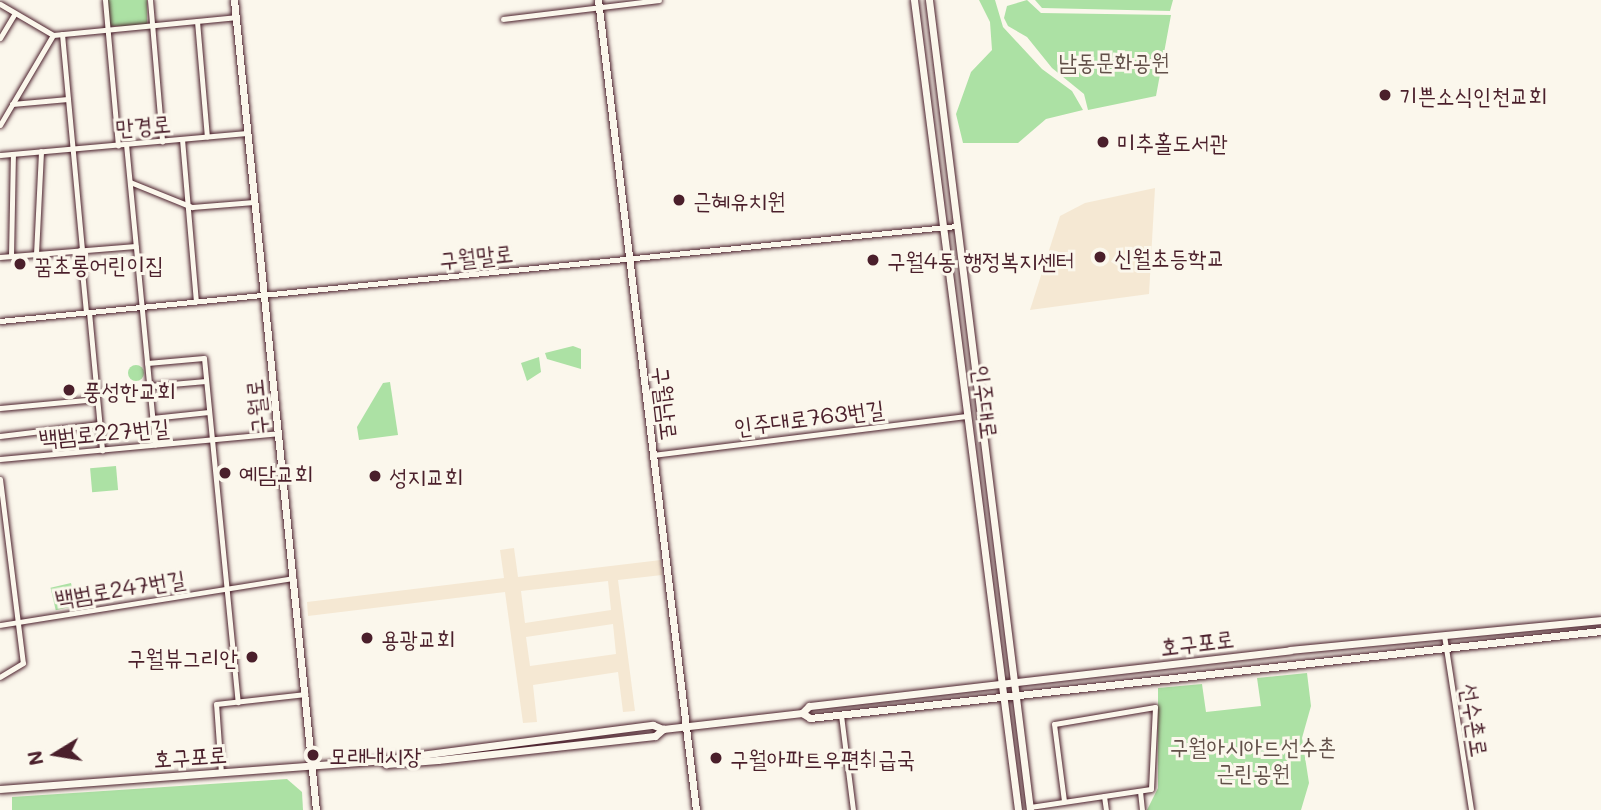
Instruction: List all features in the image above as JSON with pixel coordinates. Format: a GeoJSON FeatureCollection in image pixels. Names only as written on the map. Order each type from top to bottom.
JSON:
{"type":"FeatureCollection","features":[{"type":"Feature","properties":{"kind":"main road","name":"구월로"},"geometry":{"type":"LineString","coordinates":[[234,0],[316,810]]}},
{"type":"Feature","properties":{"kind":"main road","name":"인주대로"},"geometry":{"type":"LineString","coordinates":[[914,0],[1018,810]]}},
{"type":"Feature","properties":{"kind":"main road","name":"인주대로"},"geometry":{"type":"LineString","coordinates":[[929,0],[1030,808]]}},
{"type":"Feature","properties":{"kind":"main road","name":"구월남로"},"geometry":{"type":"LineString","coordinates":[[598,4],[689,727],[696,810]]}},
{"type":"Feature","properties":{"kind":"main road","name":"호구포로"},"geometry":{"type":"LineString","coordinates":[[802,713],[808,706],[1601,620]]}},
{"type":"Feature","properties":{"kind":"main road","name":"호구포로"},"geometry":{"type":"LineString","coordinates":[[0,789],[313,767],[653,725],[663,729],[802,713],[810,718],[841,715],[1601,631]]}},
{"type":"Feature","properties":{"kind":"street"},"geometry":{"type":"LineString","coordinates":[[105,0],[118,145]]}},
{"type":"Feature","properties":{"kind":"street"},"geometry":{"type":"LineString","coordinates":[[150,0],[162,141]]}},
{"type":"Feature","properties":{"kind":"street"},"geometry":{"type":"LineString","coordinates":[[503,19],[598,4],[659,0]]}},
{"type":"Feature","properties":{"kind":"street"},"geometry":{"type":"LineString","coordinates":[[0,4],[53,34],[235,17]]}},
{"type":"Feature","properties":{"kind":"street"},"geometry":{"type":"LineString","coordinates":[[0,38],[15,13]]}},
{"type":"Feature","properties":{"kind":"street"},"geometry":{"type":"LineString","coordinates":[[197,21],[206,137]]}},
{"type":"Feature","properties":{"kind":"street"},"geometry":{"type":"LineString","coordinates":[[0,125],[53,34]]}},
{"type":"Feature","properties":{"kind":"street"},"geometry":{"type":"LineString","coordinates":[[62,34],[102,450]]}},
{"type":"Feature","properties":{"kind":"street"},"geometry":{"type":"LineString","coordinates":[[12,104],[68,99]]}},
{"type":"Feature","properties":{"kind":"street","name":"만경로"},"geometry":{"type":"LineString","coordinates":[[0,155],[247,133]]}},
{"type":"Feature","properties":{"kind":"street"},"geometry":{"type":"LineString","coordinates":[[182,139],[196,301]]}},
{"type":"Feature","properties":{"kind":"street"},"geometry":{"type":"LineString","coordinates":[[126,144],[155,444]]}},
{"type":"Feature","properties":{"kind":"street"},"geometry":{"type":"LineString","coordinates":[[36,254],[41,151]]}},
{"type":"Feature","properties":{"kind":"street"},"geometry":{"type":"LineString","coordinates":[[11,256],[13,154]]}},
{"type":"Feature","properties":{"kind":"street"},"geometry":{"type":"LineString","coordinates":[[130,182],[188,205],[254,202]]}},
{"type":"Feature","properties":{"kind":"street","name":"구월말로"},"geometry":{"type":"LineString","coordinates":[[0,321],[956,226]]}},
{"type":"Feature","properties":{"kind":"street"},"geometry":{"type":"LineString","coordinates":[[0,257],[136,246]]}},
{"type":"Feature","properties":{"kind":"street"},"geometry":{"type":"LineString","coordinates":[[147,363],[204,358],[238,702]]}},
{"type":"Feature","properties":{"kind":"street"},"geometry":{"type":"LineString","coordinates":[[149,386],[206,381]]}},
{"type":"Feature","properties":{"kind":"street"},"geometry":{"type":"LineString","coordinates":[[0,408],[97,399]]}},
{"type":"Feature","properties":{"kind":"street"},"geometry":{"type":"LineString","coordinates":[[152,418],[209,412]]}},
{"type":"Feature","properties":{"kind":"street","name":"인주대로763번길"},"geometry":{"type":"LineString","coordinates":[[653,455],[968,416]]}},
{"type":"Feature","properties":{"kind":"street"},"geometry":{"type":"LineString","coordinates":[[0,436],[99,424]]}},
{"type":"Feature","properties":{"kind":"street","name":"백범로227번길"},"geometry":{"type":"LineString","coordinates":[[0,459],[278,433]]}},
{"type":"Feature","properties":{"kind":"street"},"geometry":{"type":"LineString","coordinates":[[0,480],[22,667],[0,677]]}},
{"type":"Feature","properties":{"kind":"street","name":"백범로247번길"},"geometry":{"type":"LineString","coordinates":[[0,625],[293,578]]}},
{"type":"Feature","properties":{"kind":"street","name":"선수촌로"},"geometry":{"type":"LineString","coordinates":[[1444,635],[1471,810]]}},
{"type":"Feature","properties":{"kind":"street"},"geometry":{"type":"LineString","coordinates":[[221,773],[216,704],[305,694]]}},
{"type":"Feature","properties":{"kind":"street"},"geometry":{"type":"LineString","coordinates":[[1030,808],[1140,791],[1153,786],[1155,707],[1054,724],[1063,801]]}},
{"type":"Feature","properties":{"kind":"street"},"geometry":{"type":"LineString","coordinates":[[841,715],[853,810]]}},
{"type":"Feature","properties":{"kind":"street"},"geometry":{"type":"LineString","coordinates":[[1140,791],[1142,810]]}},
{"type":"Feature","properties":{"kind":"street"},"geometry":{"type":"LineString","coordinates":[[1104,796],[1106,810]]}},
{"type":"Feature","properties":{"kind":"shaded area","name":"신월초등학교"},"geometry":{"type":"Polygon","coordinates":[[[1155,188],[1149,294],[1030,310],[1060,216],[1085,203],[1155,188]]]}},
{"type":"Feature","properties":{"kind":"shaded area"},"geometry":{"type":"Polygon","coordinates":[[[514,548],[518,577],[661,560],[662,575],[618,580],[635,711],[623,712],[618,672],[533,685],[537,722],[523,723],[505,592],[308,616],[307,602],[504,578],[500,550],[514,548]],[[608,581],[521,591],[525,623],[611,610],[608,581]],[[613,624],[526,637],[530,666],[616,654],[613,624]]]}},
{"type":"Feature","properties":{"kind":"green space"},"geometry":{"type":"Polygon","coordinates":[[[107,0],[147,0],[147,26],[107,26],[107,0]]]}},
{"type":"Feature","properties":{"kind":"green space"},"geometry":{"type":"Polygon","coordinates":[[[979,0],[995,0],[1003,27],[1042,69],[1072,91],[1083,110],[1046,119],[1018,143],[963,143],[956,114],[971,72],[992,50],[990,22],[979,0]]]}},
{"type":"Feature","properties":{"kind":"green space","name":"남동문화공원"},"geometry":{"type":"Polygon","coordinates":[[[1027,0],[1041,13],[1171,15],[1156,96],[1088,110],[1084,94],[1052,68],[1027,37],[1008,26],[1004,18],[1007,6],[1027,0]]]}},
{"type":"Feature","properties":{"kind":"green space"},"geometry":{"type":"Polygon","coordinates":[[[1035,0],[1173,0],[1170,11],[1042,8],[1035,0]]]}},
{"type":"Feature","properties":{"kind":"green space"},"geometry":{"type":"Polygon","coordinates":[[[573,346],[581,349],[581,369],[547,359],[545,353],[573,346]]]}},
{"type":"Feature","properties":{"kind":"green space"},"geometry":{"type":"Polygon","coordinates":[[[539,357],[541,372],[527,381],[521,363],[539,357]]]}},
{"type":"Feature","properties":{"kind":"green space"},"geometry":{"type":"Polygon","coordinates":[[[133,365],[139,365],[144,373],[142,379],[133,381],[128,376],[128,370],[133,365]]]}},
{"type":"Feature","properties":{"kind":"green space"},"geometry":{"type":"Polygon","coordinates":[[[390,382],[398,435],[359,440],[357,427],[383,383],[390,382]]]}},
{"type":"Feature","properties":{"kind":"green space"},"geometry":{"type":"Polygon","coordinates":[[[116,466],[118,490],[92,492],[90,468],[116,466]]]}},
{"type":"Feature","properties":{"kind":"green space"},"geometry":{"type":"Polygon","coordinates":[[[71,583],[76,605],[56,610],[51,588],[71,583]]]}},
{"type":"Feature","properties":{"kind":"green space","name":"구월아시아드선수촌 근린공원"},"geometry":{"type":"Polygon","coordinates":[[[1307,673],[1311,706],[1302,738],[1309,783],[1301,810],[1147,810],[1158,788],[1158,688],[1202,684],[1206,712],[1261,706],[1257,678],[1307,673]]]}},
{"type":"Feature","properties":{"kind":"green space"},"geometry":{"type":"Polygon","coordinates":[[[287,779],[302,792],[303,810],[12,810],[12,797],[287,779]]]}},
{"type":"Feature","properties":{"kind":"place","name":"기쁜소식인천교회"},"geometry":{"type":"Point","coordinates":[1385,95]}},
{"type":"Feature","properties":{"kind":"place","name":"미추홀도서관"},"geometry":{"type":"Point","coordinates":[1103,142]}},
{"type":"Feature","properties":{"kind":"place","name":"근혜유치원"},"geometry":{"type":"Point","coordinates":[679,200]}},
{"type":"Feature","properties":{"kind":"place","name":"신월초등학교"},"geometry":{"type":"Point","coordinates":[1100,257]}},
{"type":"Feature","properties":{"kind":"place","name":"구월4동 행정복지센터"},"geometry":{"type":"Point","coordinates":[873,260]}},
{"type":"Feature","properties":{"kind":"place","name":"꿈초롱어린이집"},"geometry":{"type":"Point","coordinates":[20,264]}},
{"type":"Feature","properties":{"kind":"place","name":"풍성한교회"},"geometry":{"type":"Point","coordinates":[69,390]}},
{"type":"Feature","properties":{"kind":"place","name":"예담교회"},"geometry":{"type":"Point","coordinates":[225,473]}},
{"type":"Feature","properties":{"kind":"place","name":"성지교회"},"geometry":{"type":"Point","coordinates":[375,476]}},
{"type":"Feature","properties":{"kind":"place","name":"용광교회"},"geometry":{"type":"Point","coordinates":[367,638]}},
{"type":"Feature","properties":{"kind":"place","name":"구월뷰그리안"},"geometry":{"type":"Point","coordinates":[252,657]}},
{"type":"Feature","properties":{"kind":"place","name":"모래내시장"},"geometry":{"type":"Point","coordinates":[313,755]}},
{"type":"Feature","properties":{"kind":"place","name":"구월아파트우편취급국"},"geometry":{"type":"Point","coordinates":[716,758]}}]}
